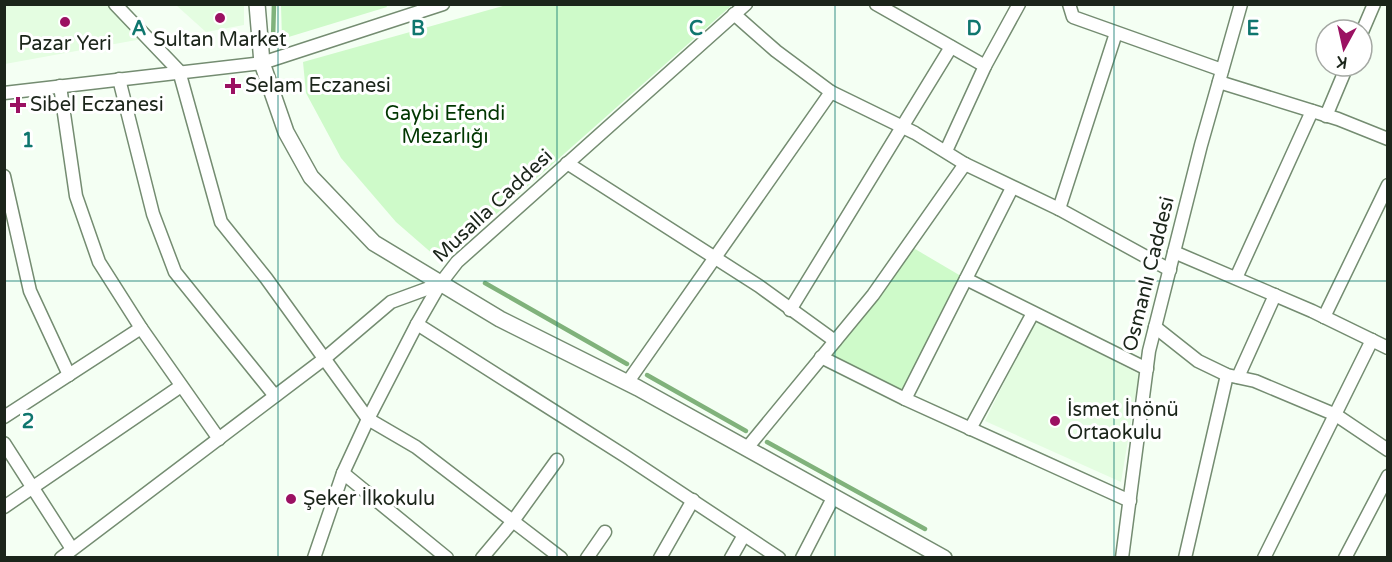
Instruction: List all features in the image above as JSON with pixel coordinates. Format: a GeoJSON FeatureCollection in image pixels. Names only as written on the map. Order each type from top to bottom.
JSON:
{"type":"FeatureCollection","features":[{"type":"Feature","properties":{"kind":"street"},"geometry":{"type":"LineString","coordinates":[[115,4],[179,71],[221,222],[266,278],[368,419],[416,447],[561,558]]}},
{"type":"Feature","properties":{"kind":"street"},"geometry":{"type":"LineString","coordinates":[[257,4],[262,63],[286,132],[311,177],[374,243],[500,319],[627,383],[944,558]]}},
{"type":"Feature","properties":{"kind":"street"},"geometry":{"type":"LineString","coordinates":[[4,93],[262,63],[401,10],[443,4]]}},
{"type":"Feature","properties":{"kind":"street","name":"Musalla Caddesi"},"geometry":{"type":"LineString","coordinates":[[314,558],[343,472],[368,419],[417,324],[440,284],[457,262],[746,4]]}},
{"type":"Feature","properties":{"kind":"street"},"geometry":{"type":"LineString","coordinates":[[876,4],[985,66]]}},
{"type":"Feature","properties":{"kind":"street"},"geometry":{"type":"LineString","coordinates":[[946,151],[985,66],[1019,4]]}},
{"type":"Feature","properties":{"kind":"street"},"geometry":{"type":"LineString","coordinates":[[1069,4],[1073,17],[1220,76],[1388,139]]}},
{"type":"Feature","properties":{"kind":"street","name":"Osmanlı Caddesi"},"geometry":{"type":"LineString","coordinates":[[1122,558],[1147,369],[1155,327],[1241,4]]}},
{"type":"Feature","properties":{"kind":"street"},"geometry":{"type":"LineString","coordinates":[[1368,18],[1374,4]]}},
{"type":"Feature","properties":{"kind":"street"},"geometry":{"type":"LineString","coordinates":[[734,14],[776,51],[831,92],[902,127],[965,164],[1059,209],[1170,270]]}},
{"type":"Feature","properties":{"kind":"street"},"geometry":{"type":"LineString","coordinates":[[1059,209],[1116,33]]}},
{"type":"Feature","properties":{"kind":"street"},"geometry":{"type":"LineString","coordinates":[[790,310],[951,47]]}},
{"type":"Feature","properties":{"kind":"street"},"geometry":{"type":"LineString","coordinates":[[1326,116],[1342,78]]}},
{"type":"Feature","properties":{"kind":"street"},"geometry":{"type":"LineString","coordinates":[[119,79],[153,214],[175,272],[275,396]]}},
{"type":"Feature","properties":{"kind":"street"},"geometry":{"type":"LineString","coordinates":[[60,86],[76,196],[99,262],[141,328],[219,439]]}},
{"type":"Feature","properties":{"kind":"street"},"geometry":{"type":"LineString","coordinates":[[627,383],[831,92]]}},
{"type":"Feature","properties":{"kind":"street"},"geometry":{"type":"LineString","coordinates":[[1236,278],[1312,111]]}},
{"type":"Feature","properties":{"kind":"street"},"geometry":{"type":"LineString","coordinates":[[567,163],[714,257],[835,341]]}},
{"type":"Feature","properties":{"kind":"street"},"geometry":{"type":"LineString","coordinates":[[747,448],[873,295],[965,164]]}},
{"type":"Feature","properties":{"kind":"street"},"geometry":{"type":"LineString","coordinates":[[4,176],[30,291],[69,375]]}},
{"type":"Feature","properties":{"kind":"street"},"geometry":{"type":"LineString","coordinates":[[1324,317],[1388,185]]}},
{"type":"Feature","properties":{"kind":"street"},"geometry":{"type":"LineString","coordinates":[[905,399],[1012,188]]}},
{"type":"Feature","properties":{"kind":"street"},"geometry":{"type":"LineString","coordinates":[[1174,252],[1275,295],[1388,348]]}},
{"type":"Feature","properties":{"kind":"street"},"geometry":{"type":"LineString","coordinates":[[966,279],[1147,369]]}},
{"type":"Feature","properties":{"kind":"street"},"geometry":{"type":"LineString","coordinates":[[61,558],[324,359],[391,302],[440,284]]}},
{"type":"Feature","properties":{"kind":"street"},"geometry":{"type":"LineString","coordinates":[[1185,558],[1233,376],[1275,295]]}},
{"type":"Feature","properties":{"kind":"street"},"geometry":{"type":"LineString","coordinates":[[970,429],[1033,313]]}},
{"type":"Feature","properties":{"kind":"street"},"geometry":{"type":"LineString","coordinates":[[417,324],[693,500],[779,558]]}},
{"type":"Feature","properties":{"kind":"street"},"geometry":{"type":"LineString","coordinates":[[1155,327],[1198,361],[1233,376],[1255,381],[1336,415],[1388,450]]}},
{"type":"Feature","properties":{"kind":"street"},"geometry":{"type":"LineString","coordinates":[[4,417],[141,328]]}},
{"type":"Feature","properties":{"kind":"street"},"geometry":{"type":"LineString","coordinates":[[1264,558],[1372,340]]}},
{"type":"Feature","properties":{"kind":"street"},"geometry":{"type":"LineString","coordinates":[[821,357],[905,399],[1130,501]]}},
{"type":"Feature","properties":{"kind":"street"},"geometry":{"type":"LineString","coordinates":[[4,507],[181,386]]}},
{"type":"Feature","properties":{"kind":"street"},"geometry":{"type":"LineString","coordinates":[[4,442],[72,549]]}},
{"type":"Feature","properties":{"kind":"street"},"geometry":{"type":"LineString","coordinates":[[482,558],[513,521],[557,460]]}},
{"type":"Feature","properties":{"kind":"street"},"geometry":{"type":"LineString","coordinates":[[343,472],[446,557]]}},
{"type":"Feature","properties":{"kind":"street"},"geometry":{"type":"LineString","coordinates":[[1345,558],[1388,476]]}},
{"type":"Feature","properties":{"kind":"street"},"geometry":{"type":"LineString","coordinates":[[802,558],[834,496]]}},
{"type":"Feature","properties":{"kind":"street"},"geometry":{"type":"LineString","coordinates":[[660,558],[693,500]]}},
{"type":"Feature","properties":{"kind":"street"},"geometry":{"type":"LineString","coordinates":[[587,558],[605,532]]}},
{"type":"Feature","properties":{"kind":"street"},"geometry":{"type":"LineString","coordinates":[[731,558],[744,535]]}},
{"type":"Feature","properties":{"kind":"shaded area","name":"Pazar Yeri"},"geometry":{"type":"Polygon","coordinates":[[[5,5],[110,5],[142,39],[5,64],[5,5]]]}},
{"type":"Feature","properties":{"kind":"shaded area"},"geometry":{"type":"Polygon","coordinates":[[[176,5],[244,5],[244,25],[206,32],[176,5]]]}},
{"type":"Feature","properties":{"kind":"shaded area"},"geometry":{"type":"Polygon","coordinates":[[[1035,320],[1139,374],[1121,482],[985,421],[1035,320]]]}},
{"type":"Feature","properties":{"kind":"green space","name":"Gaybi Efendi Mezarlığı"},"geometry":{"type":"Polygon","coordinates":[[[510,4],[732,5],[442,262],[396,222],[341,158],[306,93],[303,62],[510,4]]]}},
{"type":"Feature","properties":{"kind":"green space"},"geometry":{"type":"Polygon","coordinates":[[[281,5],[386,5],[387,7],[282,39],[281,5]]]}},
{"type":"Feature","properties":{"kind":"green space"},"geometry":{"type":"Polygon","coordinates":[[[910,246],[966,279],[903,394],[821,357],[910,246]]]}},
{"type":"Feature","properties":{"kind":"waterway"},"geometry":{"type":"LineString","coordinates":[[273,39],[274,4]]}},
{"type":"Feature","properties":{"kind":"waterway"},"geometry":{"type":"LineString","coordinates":[[485,283],[627,364]]}},
{"type":"Feature","properties":{"kind":"waterway"},"geometry":{"type":"LineString","coordinates":[[647,375],[746,431]]}},
{"type":"Feature","properties":{"kind":"waterway"},"geometry":{"type":"LineString","coordinates":[[767,442],[925,529]]}},
{"type":"Feature","properties":{"kind":"place","name":"Sultan Market"},"geometry":{"type":"Point","coordinates":[220,18]}},
{"type":"Feature","properties":{"kind":"place","name":"Pazar Yeri"},"geometry":{"type":"Point","coordinates":[65,22]}},
{"type":"Feature","properties":{"kind":"place","name":"Selam Eczanesi"},"geometry":{"type":"Point","coordinates":[233,86]}},
{"type":"Feature","properties":{"kind":"place","name":"Sibel Eczanesi"},"geometry":{"type":"Point","coordinates":[18,105]}},
{"type":"Feature","properties":{"kind":"place","name":"İsmet İnönü Ortaokulu"},"geometry":{"type":"Point","coordinates":[1055,421]}},
{"type":"Feature","properties":{"kind":"place","name":"Şeker İlkokulu"},"geometry":{"type":"Point","coordinates":[291,499]}}]}
